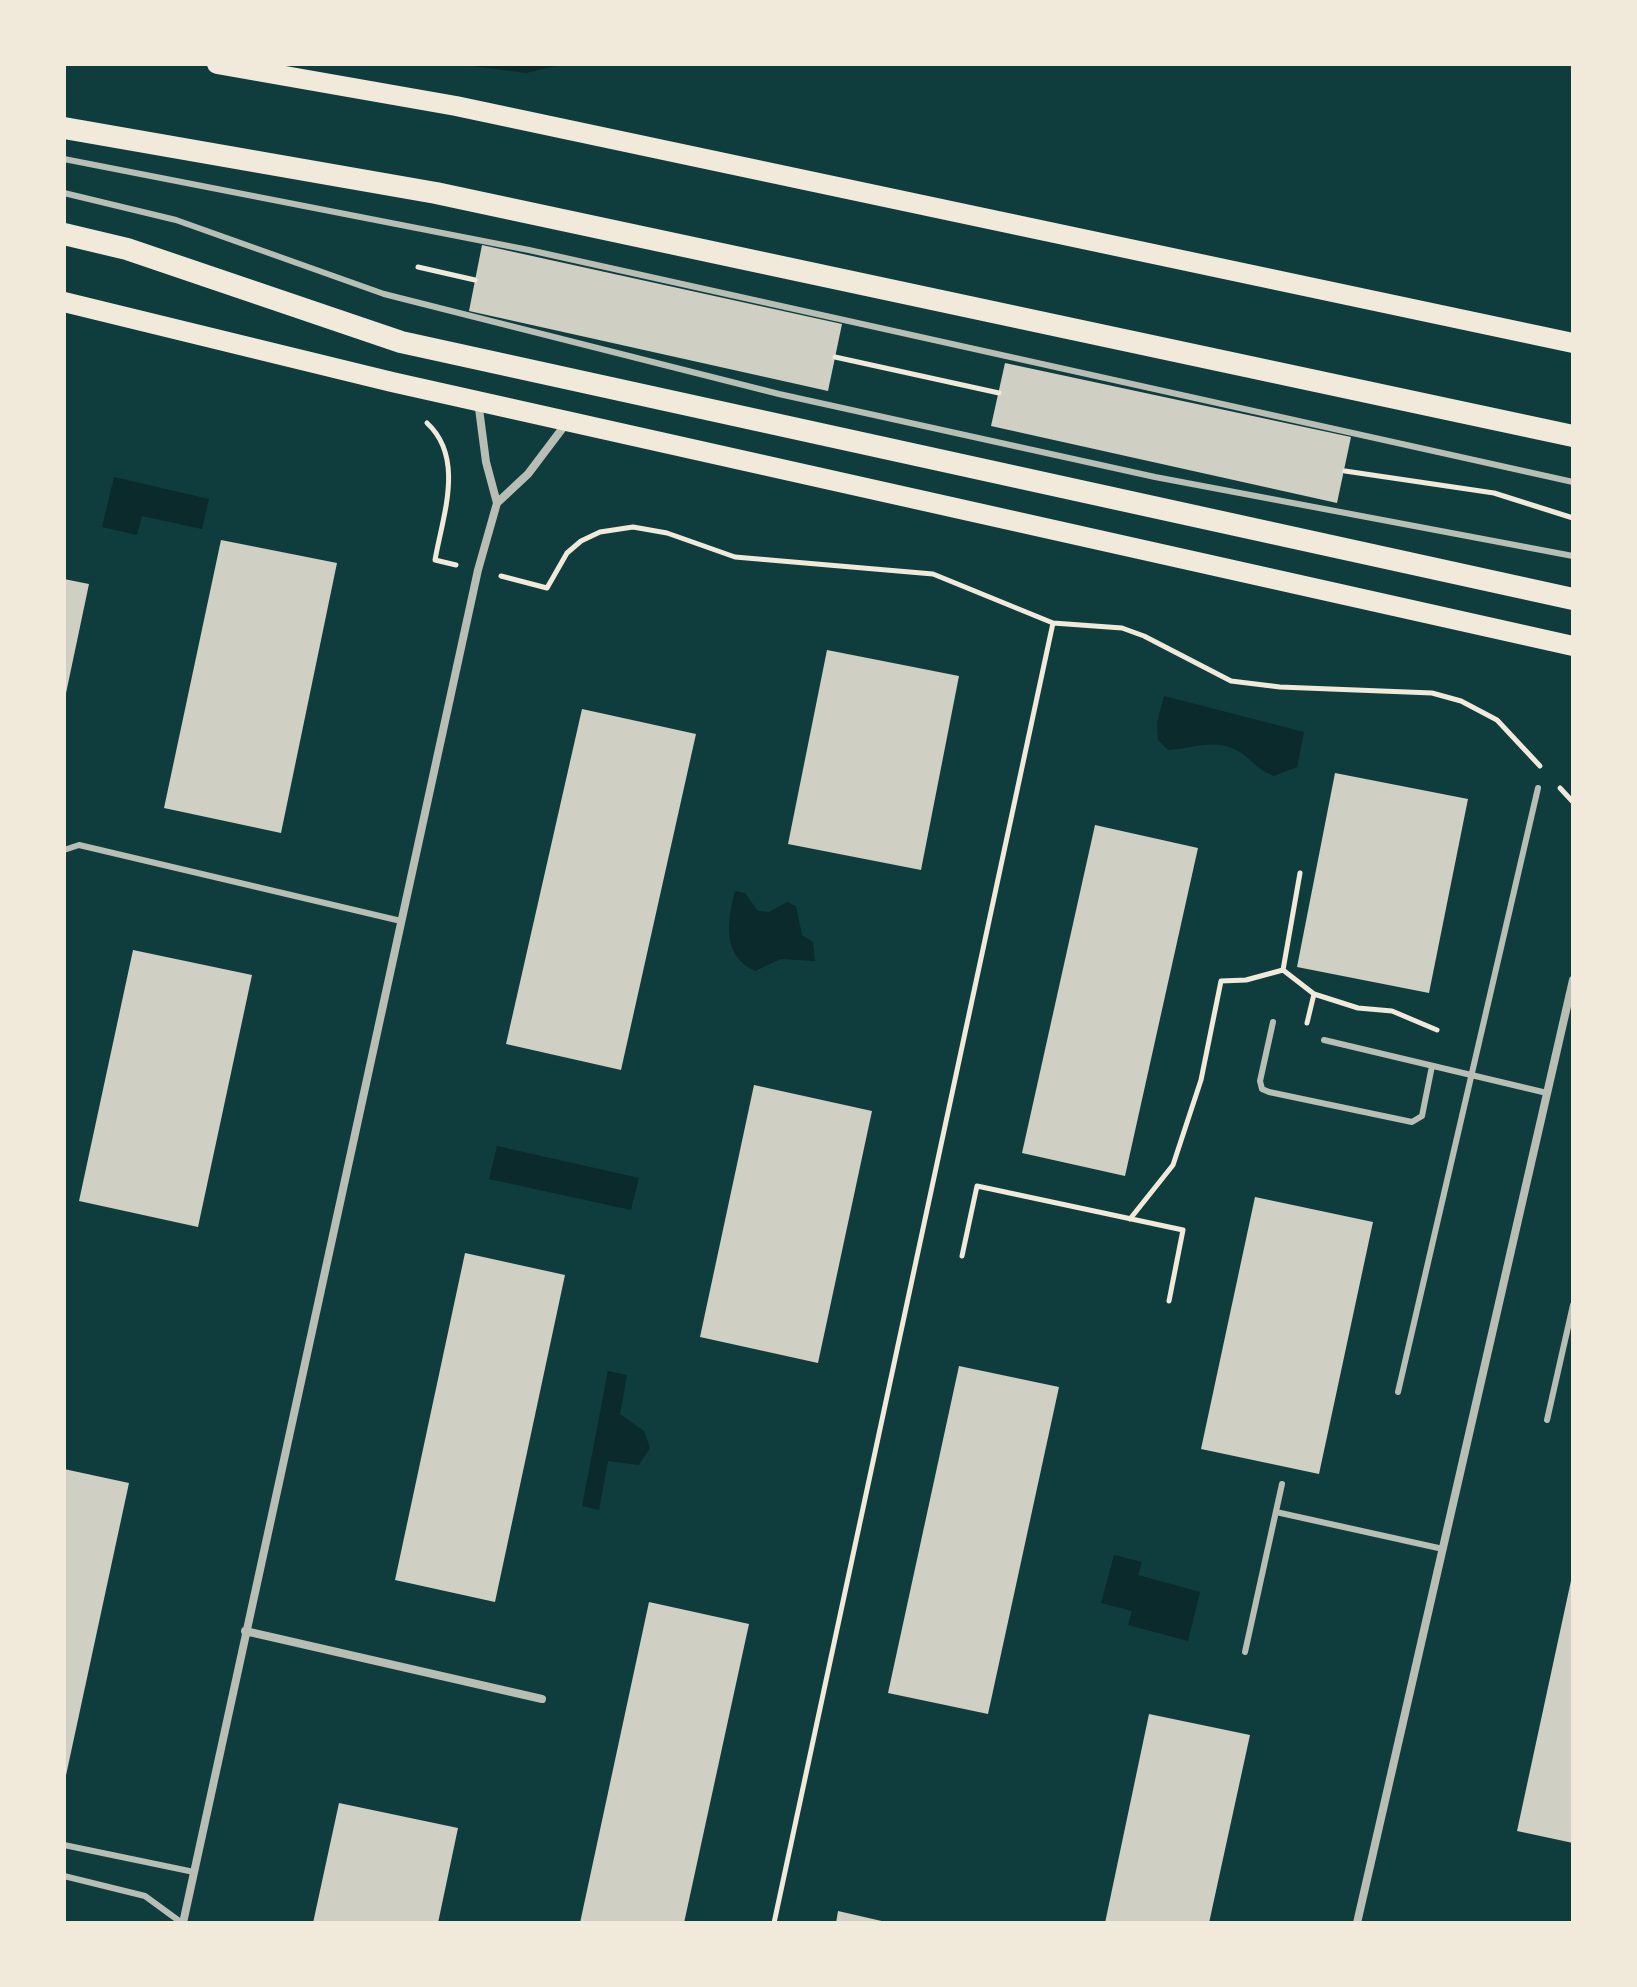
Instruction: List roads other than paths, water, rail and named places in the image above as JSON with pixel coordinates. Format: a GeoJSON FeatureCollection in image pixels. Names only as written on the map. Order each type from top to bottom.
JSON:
{"type":"FeatureCollection","features":[{"type":"Feature","properties":{"kind":"highway"},"geometry":{"type":"LineString","coordinates":[[64,128],[436,193],[1573,436]]}},
{"type":"Feature","properties":{"kind":"highway"},"geometry":{"type":"LineString","coordinates":[[64,234],[127,249],[401,342],[1573,599]]}},
{"type":"Feature","properties":{"kind":"main road"},"geometry":{"type":"LineString","coordinates":[[217,64],[456,106],[1573,343]]}},
{"type":"Feature","properties":{"kind":"main road"},"geometry":{"type":"LineString","coordinates":[[64,302],[568,421],[1573,646]]}},
{"type":"Feature","properties":{"kind":"street"},"geometry":{"type":"LineString","coordinates":[[182,1923],[478,570],[497,503],[486,462],[478,400]]}},
{"type":"Feature","properties":{"kind":"street"},"geometry":{"type":"LineString","coordinates":[[497,503],[528,474],[568,421]]}},
{"type":"Feature","properties":{"kind":"street"},"geometry":{"type":"LineString","coordinates":[[1357,1923],[1573,980]]}},
{"type":"Feature","properties":{"kind":"street"},"geometry":{"type":"LineString","coordinates":[[245,1631],[542,1699]]}},
{"type":"Feature","properties":{"kind":"lane"},"geometry":{"type":"LineString","coordinates":[[64,159],[515,247],[1573,482]]}},
{"type":"Feature","properties":{"kind":"lane"},"geometry":{"type":"LineString","coordinates":[[64,193],[176,220],[384,294],[779,394],[1155,477],[1573,556]]}},
{"type":"Feature","properties":{"kind":"lane"},"geometry":{"type":"LineString","coordinates":[[1398,1392],[1538,788]]}},
{"type":"Feature","properties":{"kind":"lane"},"geometry":{"type":"LineString","coordinates":[[64,850],[79,845],[401,921]]}},
{"type":"Feature","properties":{"kind":"lane"},"geometry":{"type":"LineString","coordinates":[[1273,1022],[1260,1081],[1262,1089],[1269,1092],[1412,1122],[1422,1116],[1432,1066]]}},
{"type":"Feature","properties":{"kind":"lane"},"geometry":{"type":"LineString","coordinates":[[1324,1040],[1547,1093]]}},
{"type":"Feature","properties":{"kind":"lane"},"geometry":{"type":"LineString","coordinates":[[1547,1420],[1573,1305]]}},
{"type":"Feature","properties":{"kind":"lane"},"geometry":{"type":"LineString","coordinates":[[1245,1652],[1282,1484]]}},
{"type":"Feature","properties":{"kind":"lane"},"geometry":{"type":"LineString","coordinates":[[1276,1512],[1443,1549]]}},
{"type":"Feature","properties":{"kind":"lane"},"geometry":{"type":"LineString","coordinates":[[64,1845],[194,1872]]}},
{"type":"Feature","properties":{"kind":"lane"},"geometry":{"type":"LineString","coordinates":[[64,1876],[145,1896],[182,1923]]}},
{"type":"Feature","properties":{"kind":"water"},"geometry":{"type":"Polygon","coordinates":[[[456,64],[564,64],[526,73],[456,64]]]}},
{"type":"Feature","properties":{"kind":"water"},"geometry":{"type":"Polygon","coordinates":[[[114,477],[209,499],[202,529],[142,516],[137,535],[102,527],[114,477]]]}},
{"type":"Feature","properties":{"kind":"water"},"geometry":{"type":"Polygon","coordinates":[[[1164,696],[1304,732],[1297,767],[1274,776],[1243,754],[1224,746],[1168,750],[1158,740],[1157,723],[1164,696]]]}},
{"type":"Feature","properties":{"kind":"water"},"geometry":{"type":"Polygon","coordinates":[[[735,891],[745,893],[758,911],[769,912],[787,902],[796,906],[802,935],[813,942],[815,961],[781,959],[755,971],[744,965],[732,947],[730,937],[730,914],[735,891]]]}},
{"type":"Feature","properties":{"kind":"water"},"geometry":{"type":"Polygon","coordinates":[[[497,1146],[639,1178],[631,1210],[489,1179],[497,1146]]]}},
{"type":"Feature","properties":{"kind":"water"},"geometry":{"type":"Polygon","coordinates":[[[608,1371],[627,1375],[620,1414],[644,1431],[650,1448],[639,1465],[608,1461],[599,1510],[582,1506],[608,1371]]]}},
{"type":"Feature","properties":{"kind":"water"},"geometry":{"type":"Polygon","coordinates":[[[1114,1555],[1142,1562],[1138,1575],[1200,1592],[1188,1641],[1128,1625],[1132,1611],[1101,1603],[1114,1555]]]}}]}
